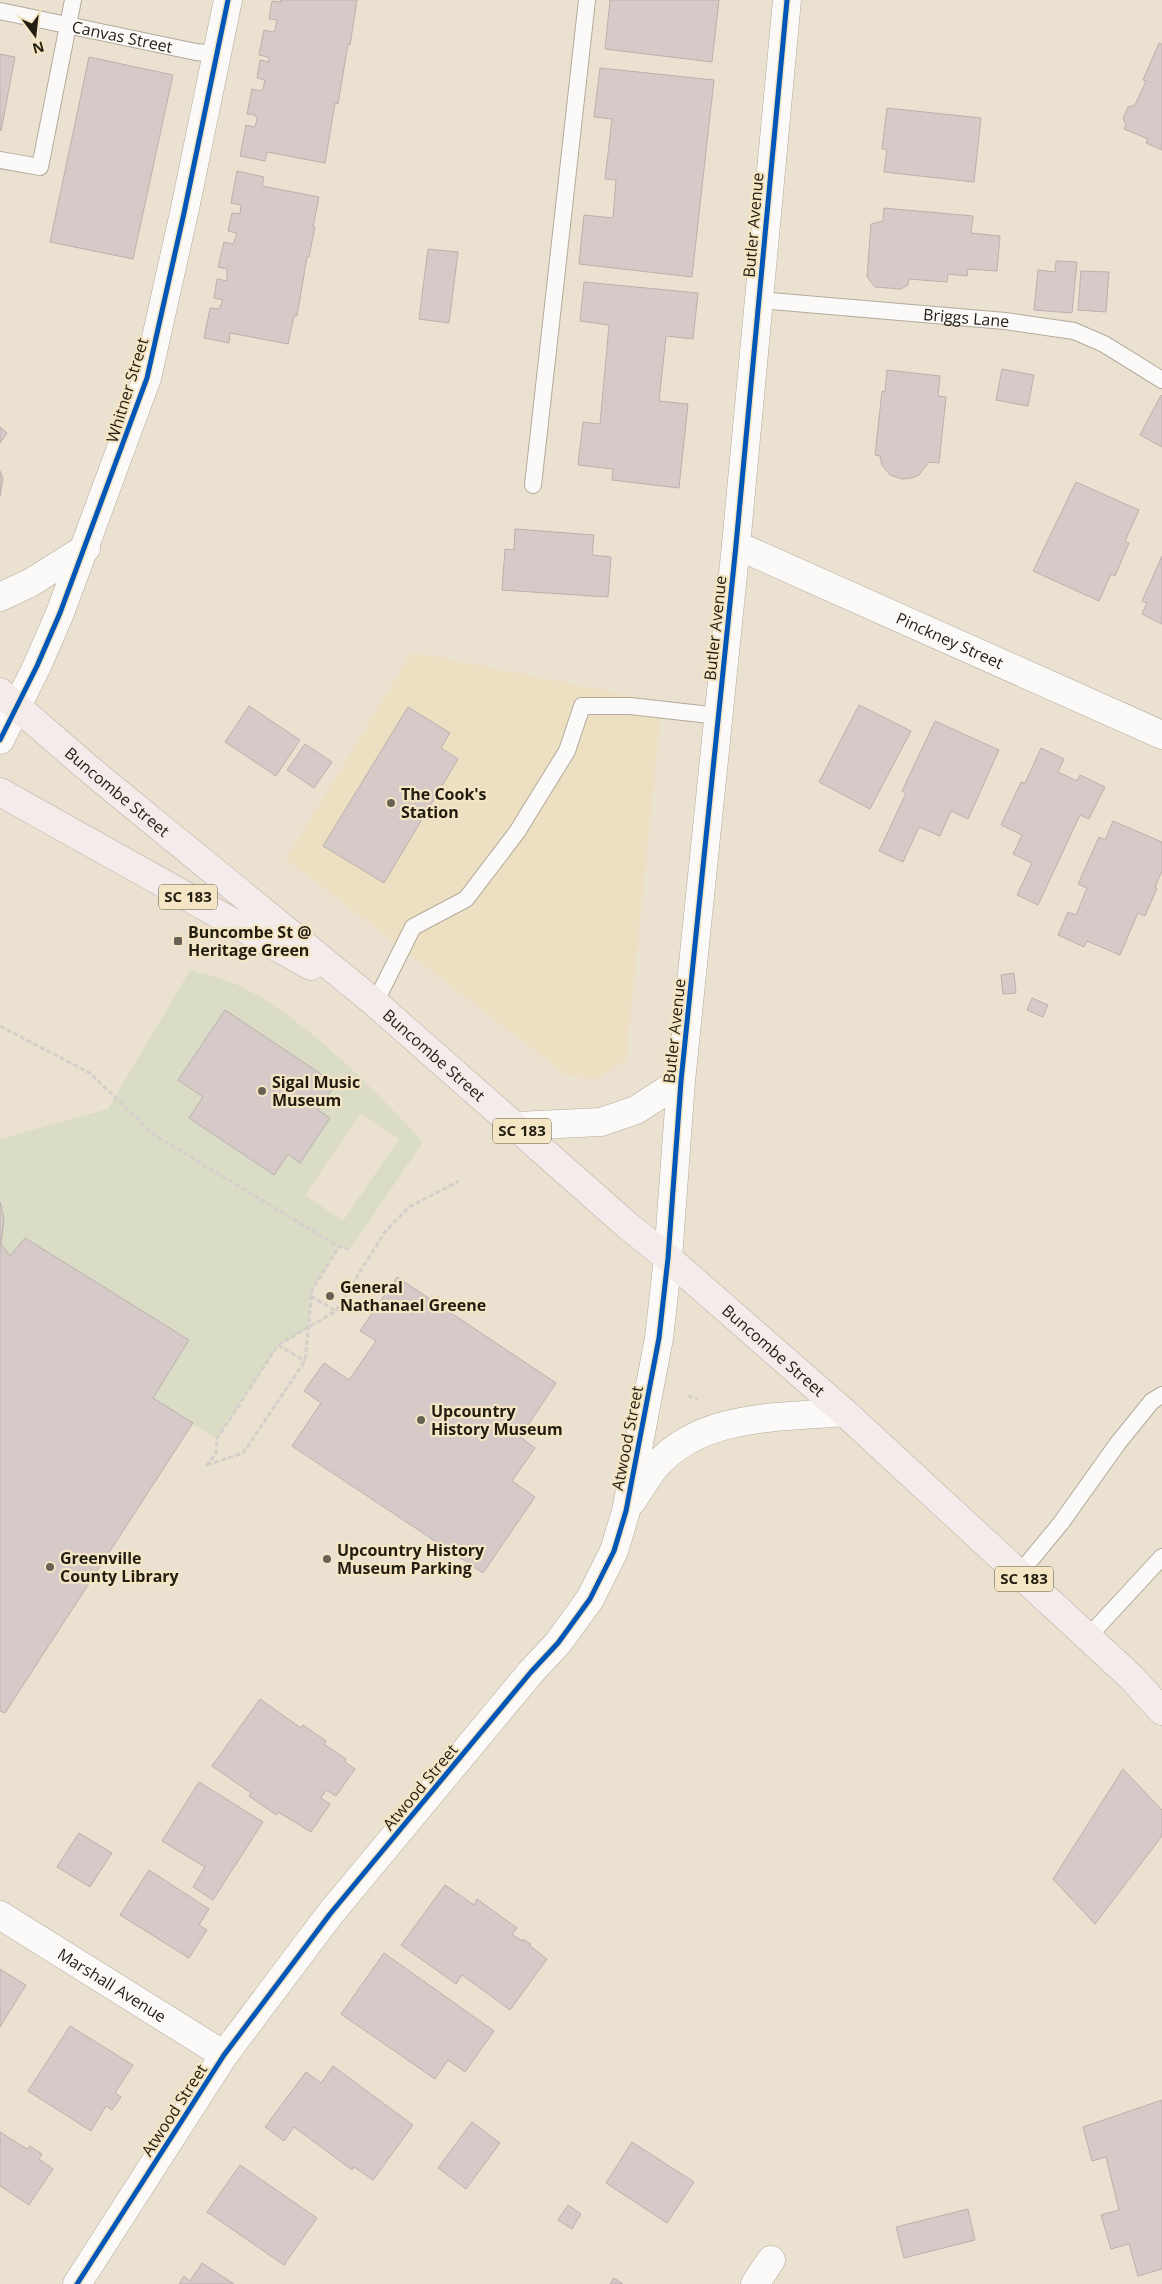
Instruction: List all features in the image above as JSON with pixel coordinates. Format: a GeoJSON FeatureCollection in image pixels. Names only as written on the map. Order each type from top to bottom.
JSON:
{"type":"FeatureCollection","features":[{"type":"Feature","properties":{"kind":"main road","name":"Buncombe Street"},"geometry":{"type":"LineString","coordinates":[[8,699],[95,774],[376,1003],[627,1225],[668,1258],[844,1412],[1131,1677],[1162,1711]]}},
{"type":"Feature","properties":{"kind":"main road","name":"Buncombe Street"},"geometry":{"type":"LineString","coordinates":[[0,792],[376,1003]]}},
{"type":"Feature","properties":{"kind":"street","name":"Whitner Street"},"geometry":{"type":"LineString","coordinates":[[0,740],[8,699],[41,657],[86,548],[147,378],[184,214],[228,0]]}},
{"type":"Feature","properties":{"kind":"street","name":"Butler Avenue"},"geometry":{"type":"LineString","coordinates":[[668,1258],[681,1081],[736,545],[787,0]]}},
{"type":"Feature","properties":{"kind":"street","name":"Pinckney Street"},"geometry":{"type":"LineString","coordinates":[[736,545],[1162,735]]}},
{"type":"Feature","properties":{"kind":"street"},"geometry":{"type":"LineString","coordinates":[[0,596],[30,583],[86,548]]}},
{"type":"Feature","properties":{"kind":"street"},"geometry":{"type":"LineString","coordinates":[[517,1126],[601,1122],[636,1110],[681,1081]]}},
{"type":"Feature","properties":{"kind":"street","name":"Atwood Street"},"geometry":{"type":"LineString","coordinates":[[76,2284],[224,2056],[330,1914],[564,1636],[590,1599],[614,1551],[626,1511],[659,1338],[668,1258]]}},
{"type":"Feature","properties":{"kind":"street"},"geometry":{"type":"LineString","coordinates":[[626,1511],[656,1466],[688,1439],[733,1422],[844,1412]]}},
{"type":"Feature","properties":{"kind":"street","name":"Marshall Avenue"},"geometry":{"type":"LineString","coordinates":[[0,1915],[224,2056]]}},
{"type":"Feature","properties":{"kind":"street"},"geometry":{"type":"LineString","coordinates":[[755,2284],[771,2260]]}},
{"type":"Feature","properties":{"kind":"lane"},"geometry":{"type":"LineString","coordinates":[[0,160],[40,167],[73,0]]}},
{"type":"Feature","properties":{"kind":"lane"},"geometry":{"type":"LineString","coordinates":[[533,485],[587,0]]}},
{"type":"Feature","properties":{"kind":"lane","name":"Canvas Street"},"geometry":{"type":"LineString","coordinates":[[0,11],[196,52],[217,54]]}},
{"type":"Feature","properties":{"kind":"lane","name":"Briggs Lane"},"geometry":{"type":"LineString","coordinates":[[758,300],[1005,321],[1074,331],[1104,344],[1162,380]]}},
{"type":"Feature","properties":{"kind":"lane"},"geometry":{"type":"LineString","coordinates":[[376,1003],[413,927],[466,899],[517,832],[567,752],[582,706],[630,706],[719,716]]}},
{"type":"Feature","properties":{"kind":"lane"},"geometry":{"type":"LineString","coordinates":[[1019,1574],[1061,1523],[1124,1436],[1152,1401],[1162,1395]]}},
{"type":"Feature","properties":{"kind":"lane"},"geometry":{"type":"LineString","coordinates":[[1088,1637],[1162,1557]]}},
{"type":"Feature","properties":{"kind":"path"},"geometry":{"type":"LineString","coordinates":[[0,1026],[90,1072],[153,1134],[339,1247],[350,1249]]}},
{"type":"Feature","properties":{"kind":"path"},"geometry":{"type":"LineString","coordinates":[[339,1247],[312,1290],[307,1329],[305,1361],[244,1453],[206,1466],[216,1453],[217,1439],[278,1345],[307,1329],[336,1311],[384,1233],[409,1207],[458,1181]]}},
{"type":"Feature","properties":{"kind":"path"},"geometry":{"type":"LineString","coordinates":[[311,1296],[336,1311]]}},
{"type":"Feature","properties":{"kind":"path"},"geometry":{"type":"LineString","coordinates":[[278,1345],[305,1361]]}},
{"type":"Feature","properties":{"kind":"shaded area"},"geometry":{"type":"Polygon","coordinates":[[[412,652],[662,702],[626,1060],[597,1079],[568,1076],[286,859],[412,652]]]}},
{"type":"Feature","properties":{"kind":"green space"},"geometry":{"type":"Polygon","coordinates":[[[190,970],[241,987],[294,1020],[341,1059],[423,1142],[350,1249],[339,1247],[312,1289],[307,1329],[278,1345],[217,1439],[153,1398],[189,1340],[25,1238],[10,1256],[1,1244],[4,1218],[0,1202],[0,1139],[108,1109],[190,970]],[[225,1010],[178,1080],[203,1097],[189,1118],[274,1175],[288,1154],[300,1163],[330,1118],[318,1110],[225,1010]],[[361,1113],[305,1195],[343,1221],[399,1139],[361,1113]]]}},
{"type":"Feature","properties":{"kind":"building"},"geometry":{"type":"Polygon","coordinates":[[[280,0],[357,0],[350,45],[348,44],[338,104],[335,103],[325,163],[267,152],[265,161],[240,156],[246,125],[255,127],[257,119],[255,115],[247,114],[252,89],[261,91],[263,89],[265,80],[257,78],[260,60],[269,62],[268,57],[259,55],[264,30],[273,32],[275,30],[277,20],[269,19],[272,1],[281,2],[280,0]]]}},
{"type":"Feature","properties":{"kind":"building"},"geometry":{"type":"Polygon","coordinates":[[[610,0],[719,0],[712,62],[605,49],[610,0]]]}},
{"type":"Feature","properties":{"kind":"building"},"geometry":{"type":"Polygon","coordinates":[[[1159,43],[1162,44],[1162,150],[1146,143],[1148,139],[1124,129],[1126,125],[1123,118],[1128,107],[1135,105],[1146,81],[1143,80],[1159,43]]]}},
{"type":"Feature","properties":{"kind":"building"},"geometry":{"type":"Polygon","coordinates":[[[0,54],[15,57],[1,131],[0,130],[0,54]]]}},
{"type":"Feature","properties":{"kind":"building"},"geometry":{"type":"Polygon","coordinates":[[[89,57],[173,75],[133,259],[50,242],[89,57]]]}},
{"type":"Feature","properties":{"kind":"building"},"geometry":{"type":"Polygon","coordinates":[[[600,68],[714,80],[692,277],[579,264],[584,215],[613,218],[616,180],[605,179],[612,119],[594,117],[600,68]]]}},
{"type":"Feature","properties":{"kind":"building"},"geometry":{"type":"Polygon","coordinates":[[[887,108],[981,118],[974,182],[884,172],[887,149],[882,149],[887,108]]]}},
{"type":"Feature","properties":{"kind":"building"},"geometry":{"type":"Polygon","coordinates":[[[237,171],[264,177],[262,186],[319,197],[313,227],[315,227],[309,257],[307,257],[297,316],[294,316],[288,344],[230,333],[229,343],[204,338],[210,308],[219,309],[223,300],[214,298],[217,279],[227,281],[227,269],[218,267],[224,242],[233,244],[237,233],[228,231],[232,213],[240,214],[241,205],[231,203],[237,171]]]}},
{"type":"Feature","properties":{"kind":"building"},"geometry":{"type":"Polygon","coordinates":[[[884,208],[973,216],[971,233],[1000,236],[997,271],[968,269],[967,276],[948,274],[947,282],[909,279],[908,285],[901,289],[875,287],[867,277],[871,224],[883,221],[884,208]]]}},
{"type":"Feature","properties":{"kind":"building"},"geometry":{"type":"Polygon","coordinates":[[[428,249],[458,252],[449,323],[419,319],[428,249]]]}},
{"type":"Feature","properties":{"kind":"building"},"geometry":{"type":"Polygon","coordinates":[[[1056,261],[1077,262],[1072,313],[1034,310],[1038,270],[1055,272],[1056,261]]]}},
{"type":"Feature","properties":{"kind":"building"},"geometry":{"type":"Polygon","coordinates":[[[1081,271],[1109,272],[1106,312],[1078,310],[1081,271]]]}},
{"type":"Feature","properties":{"kind":"building"},"geometry":{"type":"Polygon","coordinates":[[[584,282],[698,293],[693,339],[666,336],[659,401],[688,404],[679,488],[612,480],[613,469],[578,465],[583,422],[600,424],[609,325],[580,321],[584,282]]]}},
{"type":"Feature","properties":{"kind":"building"},"geometry":{"type":"Polygon","coordinates":[[[1002,369],[1034,375],[1028,406],[996,400],[1002,369]]]}},
{"type":"Feature","properties":{"kind":"building"},"geometry":{"type":"Polygon","coordinates":[[[887,370],[940,376],[938,396],[946,397],[939,463],[929,462],[919,475],[911,478],[902,479],[890,475],[882,465],[880,456],[875,455],[882,391],[885,392],[887,370]]]}},
{"type":"Feature","properties":{"kind":"building"},"geometry":{"type":"Polygon","coordinates":[[[1162,396],[1162,447],[1140,435],[1162,396]]]}},
{"type":"Feature","properties":{"kind":"building"},"geometry":{"type":"Polygon","coordinates":[[[0,427],[7,433],[0,443],[0,427]]]}},
{"type":"Feature","properties":{"kind":"building"},"geometry":{"type":"Polygon","coordinates":[[[0,471],[3,478],[0,496],[0,471]]]}},
{"type":"Feature","properties":{"kind":"building"},"geometry":{"type":"Polygon","coordinates":[[[1076,482],[1139,510],[1125,541],[1129,543],[1115,576],[1111,574],[1099,601],[1033,571],[1076,482]]]}},
{"type":"Feature","properties":{"kind":"building"},"geometry":{"type":"Polygon","coordinates":[[[515,529],[594,535],[592,555],[611,557],[608,597],[502,590],[505,549],[514,550],[515,529]]]}},
{"type":"Feature","properties":{"kind":"building"},"geometry":{"type":"Polygon","coordinates":[[[1162,556],[1162,624],[1142,614],[1147,603],[1142,601],[1162,556]]]}},
{"type":"Feature","properties":{"kind":"building"},"geometry":{"type":"Polygon","coordinates":[[[859,705],[911,731],[870,809],[819,782],[859,705]]]}},
{"type":"Feature","properties":{"kind":"building"},"geometry":{"type":"Polygon","coordinates":[[[249,706],[300,740],[276,776],[225,742],[249,706]]]}},
{"type":"Feature","properties":{"kind":"building","name":"The Cook's Station"},"geometry":{"type":"Polygon","coordinates":[[[408,707],[450,733],[441,748],[458,759],[384,883],[323,846],[408,707]]]}},
{"type":"Feature","properties":{"kind":"building"},"geometry":{"type":"Polygon","coordinates":[[[935,721],[999,750],[968,819],[951,811],[940,836],[919,827],[903,862],[879,851],[906,793],[902,791],[935,721]]]}},
{"type":"Feature","properties":{"kind":"building"},"geometry":{"type":"Polygon","coordinates":[[[305,744],[332,762],[314,788],[287,770],[305,744]]]}},
{"type":"Feature","properties":{"kind":"building"},"geometry":{"type":"Polygon","coordinates":[[[1041,748],[1064,759],[1058,772],[1077,781],[1080,775],[1105,787],[1089,819],[1080,815],[1038,905],[1017,895],[1032,863],[1013,854],[1022,835],[1001,825],[1021,782],[1025,783],[1041,748]]]}},
{"type":"Feature","properties":{"kind":"building"},"geometry":{"type":"Polygon","coordinates":[[[1113,821],[1162,842],[1162,871],[1155,887],[1157,888],[1145,916],[1138,913],[1120,955],[1087,941],[1084,947],[1058,935],[1068,912],[1076,915],[1087,888],[1078,884],[1099,837],[1105,840],[1113,821]]]}},
{"type":"Feature","properties":{"kind":"building"},"geometry":{"type":"Polygon","coordinates":[[[1014,973],[1016,993],[1003,994],[1001,975],[1014,973]]]}},
{"type":"Feature","properties":{"kind":"building"},"geometry":{"type":"Polygon","coordinates":[[[1032,998],[1048,1005],[1043,1017],[1027,1010],[1032,998]]]}},
{"type":"Feature","properties":{"kind":"building","name":"Sigal Music Museum"},"geometry":{"type":"Polygon","coordinates":[[[225,1010],[336,1084],[318,1110],[330,1118],[300,1163],[288,1154],[274,1175],[189,1118],[203,1097],[178,1080],[225,1010]]]}},
{"type":"Feature","properties":{"kind":"building","name":"Greenville County Library"},"geometry":{"type":"Polygon","coordinates":[[[0,1202],[4,1218],[1,1244],[10,1256],[25,1238],[189,1340],[153,1398],[193,1423],[5,1713],[0,1711],[0,1202]]]}},
{"type":"Feature","properties":{"kind":"building","name":"Upcountry History Museum"},"geometry":{"type":"Polygon","coordinates":[[[397,1277],[556,1383],[520,1437],[535,1448],[512,1481],[535,1497],[483,1573],[292,1446],[321,1403],[304,1391],[324,1363],[349,1380],[376,1341],[360,1331],[397,1277]]]}},
{"type":"Feature","properties":{"kind":"building"},"geometry":{"type":"Polygon","coordinates":[[[260,1699],[301,1728],[303,1725],[326,1741],[324,1744],[346,1759],[345,1762],[355,1769],[336,1796],[326,1790],[321,1798],[330,1804],[311,1832],[278,1812],[276,1815],[249,1796],[251,1793],[212,1766],[260,1699]]]}},
{"type":"Feature","properties":{"kind":"building"},"geometry":{"type":"Polygon","coordinates":[[[1123,1769],[1162,1810],[1162,1836],[1095,1924],[1053,1879],[1123,1769]]]}},
{"type":"Feature","properties":{"kind":"building"},"geometry":{"type":"Polygon","coordinates":[[[199,1782],[263,1822],[213,1900],[193,1887],[205,1867],[162,1841],[199,1782]]]}},
{"type":"Feature","properties":{"kind":"building"},"geometry":{"type":"Polygon","coordinates":[[[79,1833],[112,1853],[90,1887],[57,1867],[79,1833]]]}},
{"type":"Feature","properties":{"kind":"building"},"geometry":{"type":"Polygon","coordinates":[[[149,1870],[209,1909],[199,1925],[207,1930],[189,1958],[120,1915],[149,1870]]]}},
{"type":"Feature","properties":{"kind":"building"},"geometry":{"type":"Polygon","coordinates":[[[445,1885],[474,1905],[477,1899],[517,1928],[512,1934],[522,1941],[523,1939],[531,1944],[529,1945],[547,1959],[510,2010],[462,1975],[456,1984],[401,1945],[445,1885]]]}},
{"type":"Feature","properties":{"kind":"building"},"geometry":{"type":"Polygon","coordinates":[[[384,1953],[494,2031],[465,2072],[448,2060],[435,2079],[341,2014],[384,1953]]]}},
{"type":"Feature","properties":{"kind":"building"},"geometry":{"type":"Polygon","coordinates":[[[0,1969],[26,1985],[0,2027],[0,1969]]]}},
{"type":"Feature","properties":{"kind":"building"},"geometry":{"type":"Polygon","coordinates":[[[70,2026],[133,2065],[115,2093],[121,2097],[112,2110],[106,2106],[91,2131],[28,2091],[70,2026]]]}},
{"type":"Feature","properties":{"kind":"building"},"geometry":{"type":"Polygon","coordinates":[[[333,2066],[413,2125],[373,2180],[354,2167],[352,2170],[294,2127],[284,2141],[265,2127],[306,2072],[321,2083],[333,2066]]]}},
{"type":"Feature","properties":{"kind":"building"},"geometry":{"type":"Polygon","coordinates":[[[1162,2100],[1162,2269],[1138,2276],[1129,2244],[1111,2249],[1101,2215],[1119,2210],[1106,2157],[1092,2161],[1083,2127],[1162,2100]]]}},
{"type":"Feature","properties":{"kind":"building"},"geometry":{"type":"Polygon","coordinates":[[[472,2122],[500,2143],[466,2189],[438,2168],[472,2122]]]}},
{"type":"Feature","properties":{"kind":"building"},"geometry":{"type":"Polygon","coordinates":[[[0,2132],[27,2149],[30,2146],[42,2154],[39,2159],[53,2169],[29,2205],[0,2186],[0,2132]]]}},
{"type":"Feature","properties":{"kind":"building"},"geometry":{"type":"Polygon","coordinates":[[[632,2142],[694,2182],[667,2223],[606,2183],[632,2142]]]}},
{"type":"Feature","properties":{"kind":"building"},"geometry":{"type":"Polygon","coordinates":[[[240,2165],[317,2218],[284,2265],[207,2212],[240,2165]]]}},
{"type":"Feature","properties":{"kind":"building"},"geometry":{"type":"Polygon","coordinates":[[[568,2205],[581,2214],[572,2229],[558,2220],[568,2205]]]}},
{"type":"Feature","properties":{"kind":"building"},"geometry":{"type":"Polygon","coordinates":[[[968,2209],[975,2240],[904,2258],[896,2227],[968,2209]]]}},
{"type":"Feature","properties":{"kind":"building"},"geometry":{"type":"Polygon","coordinates":[[[202,2263],[234,2284],[179,2284],[184,2276],[190,2281],[202,2263]]]}},
{"type":"Feature","properties":{"kind":"building"},"geometry":{"type":"Polygon","coordinates":[[[614,2278],[623,2284],[610,2284],[614,2278]]]}},
{"type":"Feature","properties":{"kind":"cycle path"},"geometry":{"type":"LineString","coordinates":[[0,740],[37,666],[60,613],[147,378],[184,213],[228,0]]}},
{"type":"Feature","properties":{"kind":"cycle path"},"geometry":{"type":"LineString","coordinates":[[77,2284],[224,2055],[330,1914],[531,1672],[558,1643],[590,1599],[614,1551],[626,1511],[659,1338],[668,1258],[681,1081],[736,545],[787,0]]}},
{"type":"Feature","properties":{"kind":"place","name":"The Cook's Station"},"geometry":{"type":"Point","coordinates":[391,803]}},
{"type":"Feature","properties":{"kind":"place","name":"Buncombe St @ Heritage Green"},"geometry":{"type":"Point","coordinates":[178,941]}},
{"type":"Feature","properties":{"kind":"place","name":"Sigal Music Museum"},"geometry":{"type":"Point","coordinates":[262,1091]}},
{"type":"Feature","properties":{"kind":"place","name":"General Nathanael Greene"},"geometry":{"type":"Point","coordinates":[330,1296]}},
{"type":"Feature","properties":{"kind":"place","name":"Upcountry History Museum"},"geometry":{"type":"Point","coordinates":[421,1420]}},
{"type":"Feature","properties":{"kind":"place","name":"Upcountry History Museum Parking"},"geometry":{"type":"Point","coordinates":[327,1559]}},
{"type":"Feature","properties":{"kind":"place","name":"Greenville County Library"},"geometry":{"type":"Point","coordinates":[50,1567]}}]}
